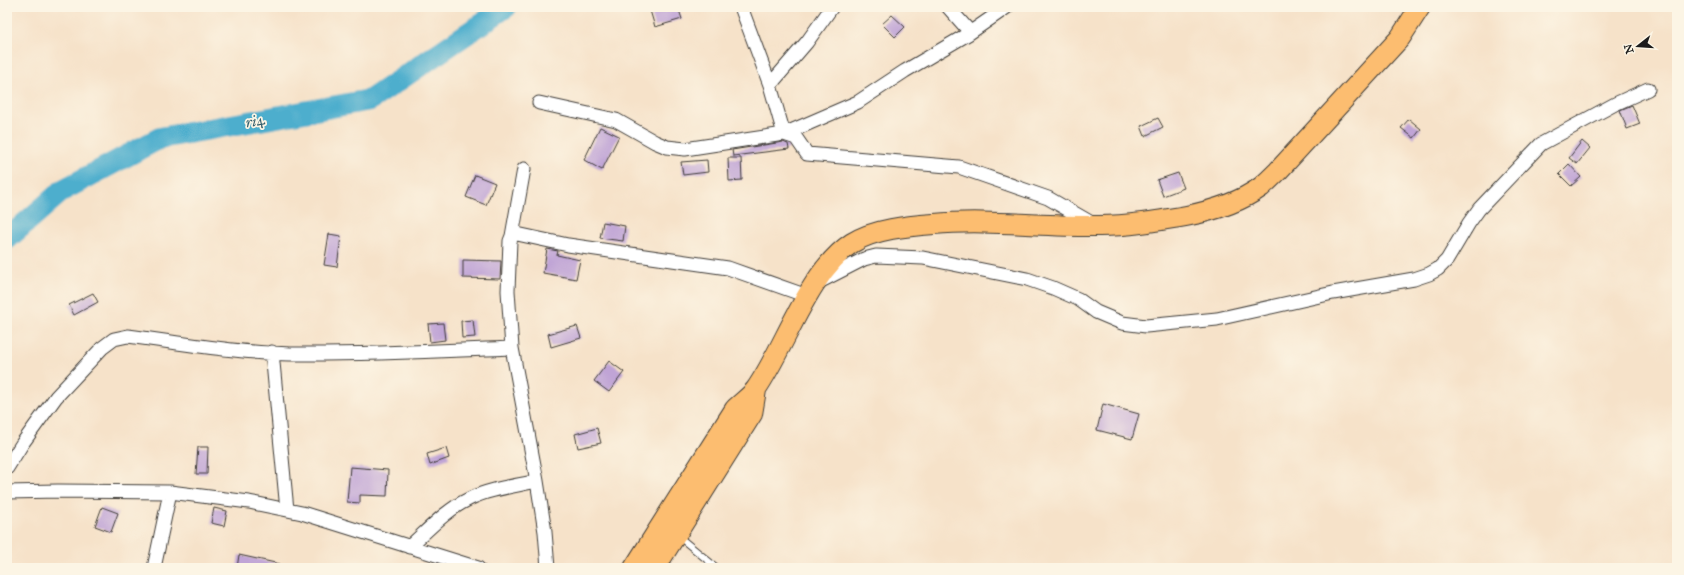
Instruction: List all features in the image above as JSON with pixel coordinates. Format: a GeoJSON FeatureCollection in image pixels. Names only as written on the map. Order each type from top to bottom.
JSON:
{"type":"FeatureCollection","features":[{"type":"Feature","properties":{"kind":"main road"},"geometry":{"type":"LineString","coordinates":[[634,568],[735,409],[756,390],[812,290],[828,266],[853,242],[872,234],[918,225],[979,222],[1099,226],[1127,225],[1199,213],[1242,199],[1261,187],[1278,172],[1400,38],[1420,7]]}},
{"type":"Feature","properties":{"kind":"main road"},"geometry":{"type":"LineString","coordinates":[[655,568],[752,414],[756,390]]}},
{"type":"Feature","properties":{"kind":"street"},"geometry":{"type":"LineString","coordinates":[[741,7],[770,85],[784,134]]}},
{"type":"Feature","properties":{"kind":"street"},"geometry":{"type":"LineString","coordinates":[[770,85],[807,42],[832,7]]}},
{"type":"Feature","properties":{"kind":"street"},"geometry":{"type":"LineString","coordinates":[[948,7],[970,32]]}},
{"type":"Feature","properties":{"kind":"street"},"geometry":{"type":"LineString","coordinates":[[539,103],[616,120],[655,142],[668,147],[685,149],[784,134],[858,102],[1007,7]]}},
{"type":"Feature","properties":{"kind":"street"},"geometry":{"type":"LineString","coordinates":[[512,236],[517,234],[568,245],[728,268],[812,290],[864,259],[876,256],[923,258],[1027,279],[1078,299],[1096,312],[1122,323],[1146,326],[1217,319],[1333,292],[1414,279],[1429,274],[1438,269],[1447,260],[1469,223],[1479,210],[1541,144],[1615,104],[1648,89]]}},
{"type":"Feature","properties":{"kind":"street"},"geometry":{"type":"LineString","coordinates":[[784,134],[796,138],[808,154],[959,167],[1048,198],[1099,226]]}},
{"type":"Feature","properties":{"kind":"street"},"geometry":{"type":"LineString","coordinates":[[524,170],[510,241],[508,291],[512,348],[537,481],[545,532],[548,568]]}},
{"type":"Feature","properties":{"kind":"street"},"geometry":{"type":"LineString","coordinates":[[7,468],[22,444],[56,397],[102,348],[114,339],[128,336],[225,348],[290,354],[424,352],[512,348]]}},
{"type":"Feature","properties":{"kind":"street"},"geometry":{"type":"LineString","coordinates":[[272,352],[287,510]]}},
{"type":"Feature","properties":{"kind":"street"},"geometry":{"type":"LineString","coordinates":[[409,546],[447,514],[469,499],[485,493],[537,481]]}},
{"type":"Feature","properties":{"kind":"street"},"geometry":{"type":"LineString","coordinates":[[7,492],[58,490],[170,492],[249,502],[302,513],[409,546],[470,567]]}},
{"type":"Feature","properties":{"kind":"street"},"geometry":{"type":"LineString","coordinates":[[154,568],[170,492]]}},
{"type":"Feature","properties":{"kind":"lane"},"geometry":{"type":"LineString","coordinates":[[676,535],[717,568]]}},
{"type":"Feature","properties":{"kind":"building"},"geometry":{"type":"Polygon","coordinates":[[[649,7],[678,7],[682,19],[655,27],[649,7]]]}},
{"type":"Feature","properties":{"kind":"building"},"geometry":{"type":"Polygon","coordinates":[[[892,15],[905,27],[895,37],[882,24],[892,15]]]}},
{"type":"Feature","properties":{"kind":"building"},"geometry":{"type":"Polygon","coordinates":[[[1632,105],[1640,124],[1627,129],[1620,110],[1632,105]]]}},
{"type":"Feature","properties":{"kind":"building"},"geometry":{"type":"Polygon","coordinates":[[[1158,118],[1163,127],[1145,136],[1141,126],[1158,118]]]}},
{"type":"Feature","properties":{"kind":"building"},"geometry":{"type":"Polygon","coordinates":[[[1409,119],[1421,129],[1414,138],[1401,128],[1409,119]]]}},
{"type":"Feature","properties":{"kind":"building"},"geometry":{"type":"Polygon","coordinates":[[[600,127],[619,136],[602,170],[584,160],[600,127]]]}},
{"type":"Feature","properties":{"kind":"building"},"geometry":{"type":"Polygon","coordinates":[[[1582,141],[1590,148],[1577,164],[1569,158],[1582,141]]]}},
{"type":"Feature","properties":{"kind":"building"},"geometry":{"type":"Polygon","coordinates":[[[783,142],[788,144],[789,149],[733,156],[732,150],[783,142]]]}},
{"type":"Feature","properties":{"kind":"building"},"geometry":{"type":"Polygon","coordinates":[[[728,158],[741,158],[742,180],[729,181],[728,158]]]}},
{"type":"Feature","properties":{"kind":"building"},"geometry":{"type":"Polygon","coordinates":[[[707,160],[708,172],[683,175],[681,162],[707,160]]]}},
{"type":"Feature","properties":{"kind":"building"},"geometry":{"type":"Polygon","coordinates":[[[1569,164],[1581,177],[1571,186],[1559,174],[1569,164]]]}},
{"type":"Feature","properties":{"kind":"building"},"geometry":{"type":"Polygon","coordinates":[[[1178,173],[1184,188],[1163,196],[1157,180],[1178,173]]]}},
{"type":"Feature","properties":{"kind":"building"},"geometry":{"type":"Polygon","coordinates":[[[475,175],[495,183],[486,205],[466,197],[475,175]]]}},
{"type":"Feature","properties":{"kind":"building"},"geometry":{"type":"Polygon","coordinates":[[[603,222],[625,226],[623,241],[600,238],[603,222]]]}},
{"type":"Feature","properties":{"kind":"building"},"geometry":{"type":"Polygon","coordinates":[[[329,234],[341,236],[337,267],[324,265],[329,234]]]}},
{"type":"Feature","properties":{"kind":"building"},"geometry":{"type":"Polygon","coordinates":[[[547,249],[558,251],[557,255],[580,260],[576,279],[543,273],[547,249]]]}},
{"type":"Feature","properties":{"kind":"building"},"geometry":{"type":"Polygon","coordinates":[[[463,260],[501,261],[500,279],[463,278],[463,260]]]}},
{"type":"Feature","properties":{"kind":"building"},"geometry":{"type":"Polygon","coordinates":[[[93,293],[98,302],[74,315],[69,305],[93,293]]]}},
{"type":"Feature","properties":{"kind":"building"},"geometry":{"type":"Polygon","coordinates":[[[473,320],[475,337],[462,338],[461,321],[473,320]]]}},
{"type":"Feature","properties":{"kind":"building"},"geometry":{"type":"Polygon","coordinates":[[[443,323],[445,340],[430,342],[428,324],[443,323]]]}},
{"type":"Feature","properties":{"kind":"building"},"geometry":{"type":"Polygon","coordinates":[[[577,326],[581,338],[551,347],[548,334],[577,326]]]}},
{"type":"Feature","properties":{"kind":"building"},"geometry":{"type":"Polygon","coordinates":[[[609,361],[624,372],[609,392],[594,381],[609,361]]]}},
{"type":"Feature","properties":{"kind":"building"},"geometry":{"type":"Polygon","coordinates":[[[1103,404],[1139,414],[1132,439],[1097,430],[1103,404]]]}},
{"type":"Feature","properties":{"kind":"building"},"geometry":{"type":"Polygon","coordinates":[[[597,428],[601,443],[578,448],[575,434],[597,428]]]}},
{"type":"Feature","properties":{"kind":"building"},"geometry":{"type":"Polygon","coordinates":[[[198,447],[208,447],[207,474],[196,474],[198,447]]]}},
{"type":"Feature","properties":{"kind":"building"},"geometry":{"type":"Polygon","coordinates":[[[446,448],[449,458],[430,465],[427,454],[446,448]]]}},
{"type":"Feature","properties":{"kind":"building"},"geometry":{"type":"Polygon","coordinates":[[[350,467],[388,470],[387,496],[360,495],[360,503],[347,502],[350,467]]]}},
{"type":"Feature","properties":{"kind":"building"},"geometry":{"type":"Polygon","coordinates":[[[102,507],[118,513],[111,532],[95,526],[102,507]]]}},
{"type":"Feature","properties":{"kind":"building"},"geometry":{"type":"Polygon","coordinates":[[[214,508],[227,511],[224,526],[211,523],[214,508]]]}},
{"type":"Feature","properties":{"kind":"building"},"geometry":{"type":"Polygon","coordinates":[[[239,555],[280,564],[279,568],[237,568],[239,555]]]}},
{"type":"Feature","properties":{"kind":"waterway","name":"ri4"},"geometry":{"type":"LineString","coordinates":[[7,239],[63,190],[160,138],[370,100],[506,7]]}}]}
